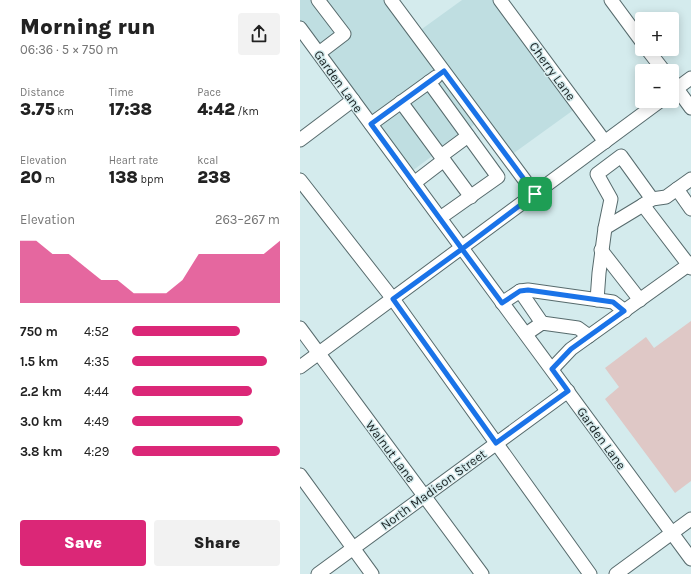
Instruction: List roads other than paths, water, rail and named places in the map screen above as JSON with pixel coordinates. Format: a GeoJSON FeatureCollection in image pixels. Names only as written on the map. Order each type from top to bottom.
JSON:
{"type":"FeatureCollection","features":[{"type":"Feature","properties":{"kind":"street"},"geometry":{"type":"LineString","coordinates":[[318,0],[344,34],[319,53]]}},
{"type":"Feature","properties":{"kind":"street"},"geometry":{"type":"LineString","coordinates":[[391,0],[535,194]]}},
{"type":"Feature","properties":{"kind":"street","name":"Cherry Lane"},"geometry":{"type":"LineString","coordinates":[[500,0],[605,142]]}},
{"type":"Feature","properties":{"kind":"street"},"geometry":{"type":"LineString","coordinates":[[611,0],[635,33]]}},
{"type":"Feature","properties":{"kind":"street","name":"Garden Lane"},"geometry":{"type":"LineString","coordinates":[[300,28],[691,559]]}},
{"type":"Feature","properties":{"kind":"street"},"geometry":{"type":"LineString","coordinates":[[652,56],[659,64]]}},
{"type":"Feature","properties":{"kind":"street"},"geometry":{"type":"LineString","coordinates":[[371,124],[444,71]]}},
{"type":"Feature","properties":{"kind":"street"},"geometry":{"type":"LineString","coordinates":[[679,84],[691,78]]}},
{"type":"Feature","properties":{"kind":"street"},"geometry":{"type":"LineString","coordinates":[[429,82],[498,178],[440,218]]}},
{"type":"Feature","properties":{"kind":"street"},"geometry":{"type":"LineString","coordinates":[[679,93],[691,108]]}},
{"type":"Feature","properties":{"kind":"street"},"geometry":{"type":"LineString","coordinates":[[300,140],[353,100]]}},
{"type":"Feature","properties":{"kind":"street"},"geometry":{"type":"LineString","coordinates":[[401,102],[471,197]]}},
{"type":"Feature","properties":{"kind":"street"},"geometry":{"type":"LineString","coordinates":[[300,367],[462,249],[651,108]]}},
{"type":"Feature","properties":{"kind":"street"},"geometry":{"type":"LineString","coordinates":[[414,183],[468,136]]}},
{"type":"Feature","properties":{"kind":"street"},"geometry":{"type":"LineString","coordinates":[[552,369],[571,349],[690,266],[647,202],[621,156],[597,174],[610,200],[601,250],[598,300]]}},
{"type":"Feature","properties":{"kind":"street"},"geometry":{"type":"LineString","coordinates":[[605,228],[647,202],[666,197],[691,179]]}},
{"type":"Feature","properties":{"kind":"street"},"geometry":{"type":"LineString","coordinates":[[300,180],[393,299],[590,574]]}},
{"type":"Feature","properties":{"kind":"street"},"geometry":{"type":"LineString","coordinates":[[677,190],[691,208]]}},
{"type":"Feature","properties":{"kind":"street"},"geometry":{"type":"LineString","coordinates":[[601,250],[640,300]]}},
{"type":"Feature","properties":{"kind":"street"},"geometry":{"type":"LineString","coordinates":[[502,303],[520,291],[528,290],[613,302],[624,311]]}},
{"type":"Feature","properties":{"kind":"street"},"geometry":{"type":"LineString","coordinates":[[520,291],[542,322],[578,328],[590,336]]}},
{"type":"Feature","properties":{"kind":"street"},"geometry":{"type":"LineString","coordinates":[[526,334],[542,322]]}},
{"type":"Feature","properties":{"kind":"street","name":"Walnut Lane"},"geometry":{"type":"LineString","coordinates":[[300,328],[482,574]]}},
{"type":"Feature","properties":{"kind":"street","name":"North Madison Street"},"geometry":{"type":"LineString","coordinates":[[318,574],[568,391]]}},
{"type":"Feature","properties":{"kind":"street"},"geometry":{"type":"LineString","coordinates":[[300,475],[372,574]]}},
{"type":"Feature","properties":{"kind":"street"},"geometry":{"type":"LineString","coordinates":[[616,574],[691,519]]}}]}
